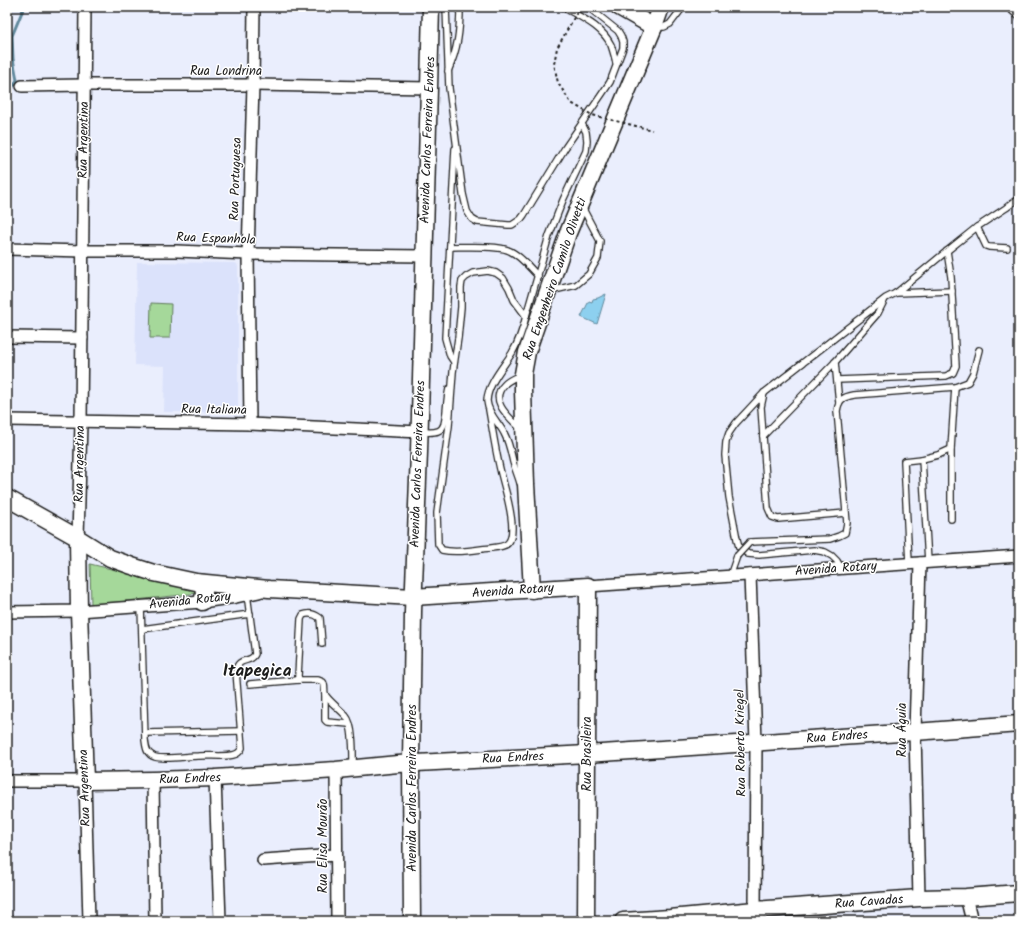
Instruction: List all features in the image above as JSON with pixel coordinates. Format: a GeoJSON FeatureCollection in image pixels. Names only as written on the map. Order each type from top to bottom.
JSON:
{"type":"FeatureCollection","features":[{"type":"Feature","properties":{"kind":"street","name":"Rua Argentina"},"geometry":{"type":"LineString","coordinates":[[86,7],[81,422],[78,538],[89,921]]}},
{"type":"Feature","properties":{"kind":"street","name":"Rua Portuguesa"},"geometry":{"type":"LineString","coordinates":[[250,424],[248,254],[254,7]]}},
{"type":"Feature","properties":{"kind":"street","name":"Avenida Carlos Ferreira Endres"},"geometry":{"type":"LineString","coordinates":[[412,921],[411,763],[414,597],[420,432],[431,7]]}},
{"type":"Feature","properties":{"kind":"street"},"geometry":{"type":"LineString","coordinates":[[619,7],[654,27]]}},
{"type":"Feature","properties":{"kind":"street","name":"Rua Engenheiro Camilo Olivetti"},"geometry":{"type":"LineString","coordinates":[[532,590],[524,432],[523,374],[527,352],[568,233],[661,7]]}},
{"type":"Feature","properties":{"kind":"street","name":"Rua Londrina"},"geometry":{"type":"LineString","coordinates":[[22,86],[253,85],[429,88]]}},
{"type":"Feature","properties":{"kind":"street","name":"Rua Espanhola"},"geometry":{"type":"LineString","coordinates":[[7,249],[424,256]]}},
{"type":"Feature","properties":{"kind":"street"},"geometry":{"type":"LineString","coordinates":[[7,337],[82,338]]}},
{"type":"Feature","properties":{"kind":"street","name":"Rua Italiana"},"geometry":{"type":"LineString","coordinates":[[7,420],[250,424],[420,432]]}},
{"type":"Feature","properties":{"kind":"street"},"geometry":{"type":"LineString","coordinates":[[7,498],[110,558],[132,566],[154,573],[203,583],[269,589]]}},
{"type":"Feature","properties":{"kind":"street","name":"Avenida Rotary"},"geometry":{"type":"LineString","coordinates":[[7,612],[79,611],[202,602],[269,589],[414,597],[1019,556]]}},
{"type":"Feature","properties":{"kind":"street","name":"Rua Águia"},"geometry":{"type":"LineString","coordinates":[[919,563],[915,732],[919,898]]}},
{"type":"Feature","properties":{"kind":"street","name":"Rua Roberto Kriegel"},"geometry":{"type":"LineString","coordinates":[[750,575],[756,742],[755,913]]}},
{"type":"Feature","properties":{"kind":"street"},"geometry":{"type":"LineString","coordinates":[[202,602],[204,594],[203,583]]}},
{"type":"Feature","properties":{"kind":"street","name":"Rua Brasileira"},"geometry":{"type":"LineString","coordinates":[[586,921],[588,586]]}},
{"type":"Feature","properties":{"kind":"street","name":"Rua Endres"},"geometry":{"type":"LineString","coordinates":[[7,781],[215,778],[336,770],[411,763],[587,754],[1019,724]]}},
{"type":"Feature","properties":{"kind":"street","name":"Rua Elisa Mourão"},"geometry":{"type":"LineString","coordinates":[[336,770],[337,921]]}},
{"type":"Feature","properties":{"kind":"street"},"geometry":{"type":"LineString","coordinates":[[215,778],[220,921]]}},
{"type":"Feature","properties":{"kind":"street"},"geometry":{"type":"LineString","coordinates":[[153,780],[155,921]]}},
{"type":"Feature","properties":{"kind":"street"},"geometry":{"type":"LineString","coordinates":[[262,860],[336,855]]}},
{"type":"Feature","properties":{"kind":"street","name":"Rua Cavadas"},"geometry":{"type":"LineString","coordinates":[[623,921],[755,913],[919,898],[966,897],[1019,893]]}},
{"type":"Feature","properties":{"kind":"street"},"geometry":{"type":"LineString","coordinates":[[966,897],[972,921]]}},
{"type":"Feature","properties":{"kind":"lane"},"geometry":{"type":"LineString","coordinates":[[446,7],[449,88],[463,194],[467,211],[472,219],[477,222],[508,225],[516,223],[521,219],[565,148],[610,82],[623,42],[618,31],[588,7]]}},
{"type":"Feature","properties":{"kind":"lane"},"geometry":{"type":"LineString","coordinates":[[448,72],[458,43],[460,29],[460,7]]}},
{"type":"Feature","properties":{"kind":"lane"},"geometry":{"type":"LineString","coordinates":[[563,7],[587,20],[604,34],[610,44],[616,64]]}},
{"type":"Feature","properties":{"kind":"lane"},"geometry":{"type":"LineString","coordinates":[[654,27],[664,27],[670,24],[683,7]]}},
{"type":"Feature","properties":{"kind":"lane"},"geometry":{"type":"LineString","coordinates":[[1008,7],[1019,17]]}},
{"type":"Feature","properties":{"kind":"lane"},"geometry":{"type":"LineString","coordinates":[[526,316],[514,300],[510,288],[503,278],[496,273],[473,273],[466,276],[462,281],[459,333],[454,362],[449,426],[437,513],[438,544],[442,550],[476,550],[500,546],[508,543],[510,539],[512,529],[511,522],[487,401],[488,391],[521,335],[538,276],[542,255],[563,200],[586,151],[586,132],[582,124]]}},
{"type":"Feature","properties":{"kind":"lane"},"geometry":{"type":"LineString","coordinates":[[454,362],[450,356],[445,338],[456,133]]}},
{"type":"Feature","properties":{"kind":"lane"},"geometry":{"type":"LineString","coordinates":[[840,568],[837,561],[825,552],[814,550],[759,555],[748,554],[739,547],[729,497],[725,455],[726,442],[729,433],[736,423],[764,393],[886,298],[896,293],[947,251],[1019,198]]}},
{"type":"Feature","properties":{"kind":"lane"},"geometry":{"type":"LineString","coordinates":[[548,292],[576,285],[589,274],[598,258],[600,241],[580,203]]}},
{"type":"Feature","properties":{"kind":"lane"},"geometry":{"type":"LineString","coordinates":[[978,228],[986,246],[1007,248]]}},
{"type":"Feature","properties":{"kind":"lane"},"geometry":{"type":"LineString","coordinates":[[450,247],[499,248],[509,250],[524,261],[538,276]]}},
{"type":"Feature","properties":{"kind":"lane"},"geometry":{"type":"LineString","coordinates":[[837,380],[946,376],[953,373],[956,366],[951,277],[947,251]]}},
{"type":"Feature","properties":{"kind":"lane"},"geometry":{"type":"LineString","coordinates":[[896,293],[952,291]]}},
{"type":"Feature","properties":{"kind":"lane"},"geometry":{"type":"LineString","coordinates":[[763,436],[835,362],[878,313],[886,298]]}},
{"type":"Feature","properties":{"kind":"lane"},"geometry":{"type":"LineString","coordinates":[[839,402],[845,397],[854,395],[954,387],[968,382],[973,373],[979,350]]}},
{"type":"Feature","properties":{"kind":"lane"},"geometry":{"type":"LineString","coordinates":[[730,576],[737,556],[750,542],[830,539],[845,533],[847,523],[837,411],[839,402],[835,362]]}},
{"type":"Feature","properties":{"kind":"lane"},"geometry":{"type":"LineString","coordinates":[[523,374],[503,385],[498,396],[502,409],[524,432]]}},
{"type":"Feature","properties":{"kind":"lane"},"geometry":{"type":"LineString","coordinates":[[420,432],[435,432],[441,429],[444,424],[447,397],[452,382]]}},
{"type":"Feature","properties":{"kind":"lane"},"geometry":{"type":"LineString","coordinates":[[951,520],[951,449],[954,387]]}},
{"type":"Feature","properties":{"kind":"lane"},"geometry":{"type":"LineString","coordinates":[[764,393],[761,407],[768,508],[772,517],[778,519],[846,513]]}},
{"type":"Feature","properties":{"kind":"lane"},"geometry":{"type":"LineString","coordinates":[[489,410],[504,433],[528,510]]}},
{"type":"Feature","properties":{"kind":"lane"},"geometry":{"type":"LineString","coordinates":[[919,563],[904,461],[938,455],[951,449]]}},
{"type":"Feature","properties":{"kind":"lane"},"geometry":{"type":"LineString","coordinates":[[919,563],[922,459]]}},
{"type":"Feature","properties":{"kind":"lane"},"geometry":{"type":"LineString","coordinates":[[141,606],[145,733],[146,748],[148,753],[154,757],[164,758],[234,755],[239,753],[242,748],[236,666],[239,663],[251,659],[255,654],[247,594]]}},
{"type":"Feature","properties":{"kind":"lane"},"geometry":{"type":"LineString","coordinates":[[142,628],[250,614]]}},
{"type":"Feature","properties":{"kind":"lane"},"geometry":{"type":"LineString","coordinates":[[299,680],[301,619],[303,615],[315,614],[320,618],[322,644]]}},
{"type":"Feature","properties":{"kind":"lane"},"geometry":{"type":"LineString","coordinates":[[250,684],[299,680],[318,680],[323,682],[325,685],[325,720],[327,722],[349,724]]}},
{"type":"Feature","properties":{"kind":"lane"},"geometry":{"type":"LineString","coordinates":[[325,694],[330,702],[347,717],[352,734],[353,768]]}},
{"type":"Feature","properties":{"kind":"lane"},"geometry":{"type":"LineString","coordinates":[[145,733],[241,731]]}},
{"type":"Feature","properties":{"kind":"path"},"geometry":{"type":"LineString","coordinates":[[580,7],[557,48],[554,64],[558,83],[571,104],[592,115],[652,130]]}},
{"type":"Feature","properties":{"kind":"shaded area"},"geometry":{"type":"Polygon","coordinates":[[[137,262],[237,264],[237,411],[164,412],[165,366],[135,365],[137,262]]]}},
{"type":"Feature","properties":{"kind":"green space"},"geometry":{"type":"Polygon","coordinates":[[[151,303],[171,304],[170,338],[150,338],[151,303]]]}},
{"type":"Feature","properties":{"kind":"green space"},"geometry":{"type":"Polygon","coordinates":[[[90,564],[208,592],[91,605],[90,564]]]}},
{"type":"Feature","properties":{"kind":"water"},"geometry":{"type":"Polygon","coordinates":[[[606,294],[597,324],[581,317],[589,301],[592,302],[593,299],[606,294]]]}},
{"type":"Feature","properties":{"kind":"waterway"},"geometry":{"type":"LineString","coordinates":[[7,94],[17,80],[13,59],[12,36],[24,7]]}},
{"type":"Feature","properties":{"kind":"district","name":"Itapegica"},"geometry":{"type":"Point","coordinates":[257,671]}}]}
